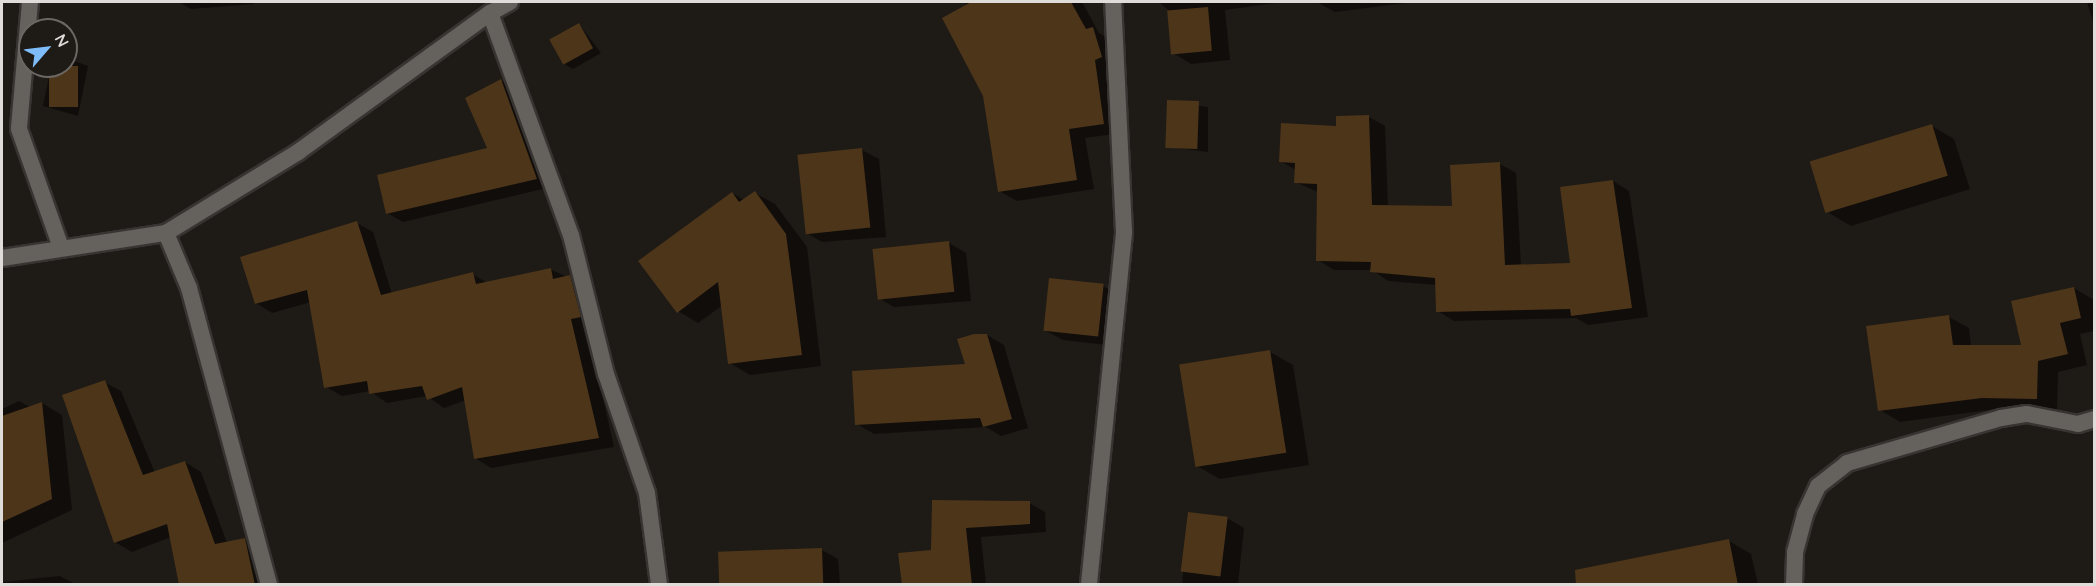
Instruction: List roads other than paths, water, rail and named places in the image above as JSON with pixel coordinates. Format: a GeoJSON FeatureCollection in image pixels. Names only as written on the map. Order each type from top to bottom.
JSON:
{"type":"FeatureCollection","features":[{"type":"Feature","properties":{"kind":"street"},"geometry":{"type":"LineString","coordinates":[[30,2],[19,129],[60,245]]}},
{"type":"Feature","properties":{"kind":"street"},"geometry":{"type":"LineString","coordinates":[[2,258],[60,245],[166,233],[298,152],[490,13],[510,2]]}},
{"type":"Feature","properties":{"kind":"street"},"geometry":{"type":"LineString","coordinates":[[1089,585],[1124,231],[1113,2]]}},
{"type":"Feature","properties":{"kind":"street"},"geometry":{"type":"LineString","coordinates":[[490,13],[571,235],[606,374],[647,493],[659,585]]}},
{"type":"Feature","properties":{"kind":"street"},"geometry":{"type":"LineString","coordinates":[[166,233],[189,288],[269,585]]}},
{"type":"Feature","properties":{"kind":"street"},"geometry":{"type":"LineString","coordinates":[[1794,585],[1795,552],[1805,514],[1818,486],[1847,464],[2001,418],[2027,414],[2078,424],[2094,419]]}}]}
